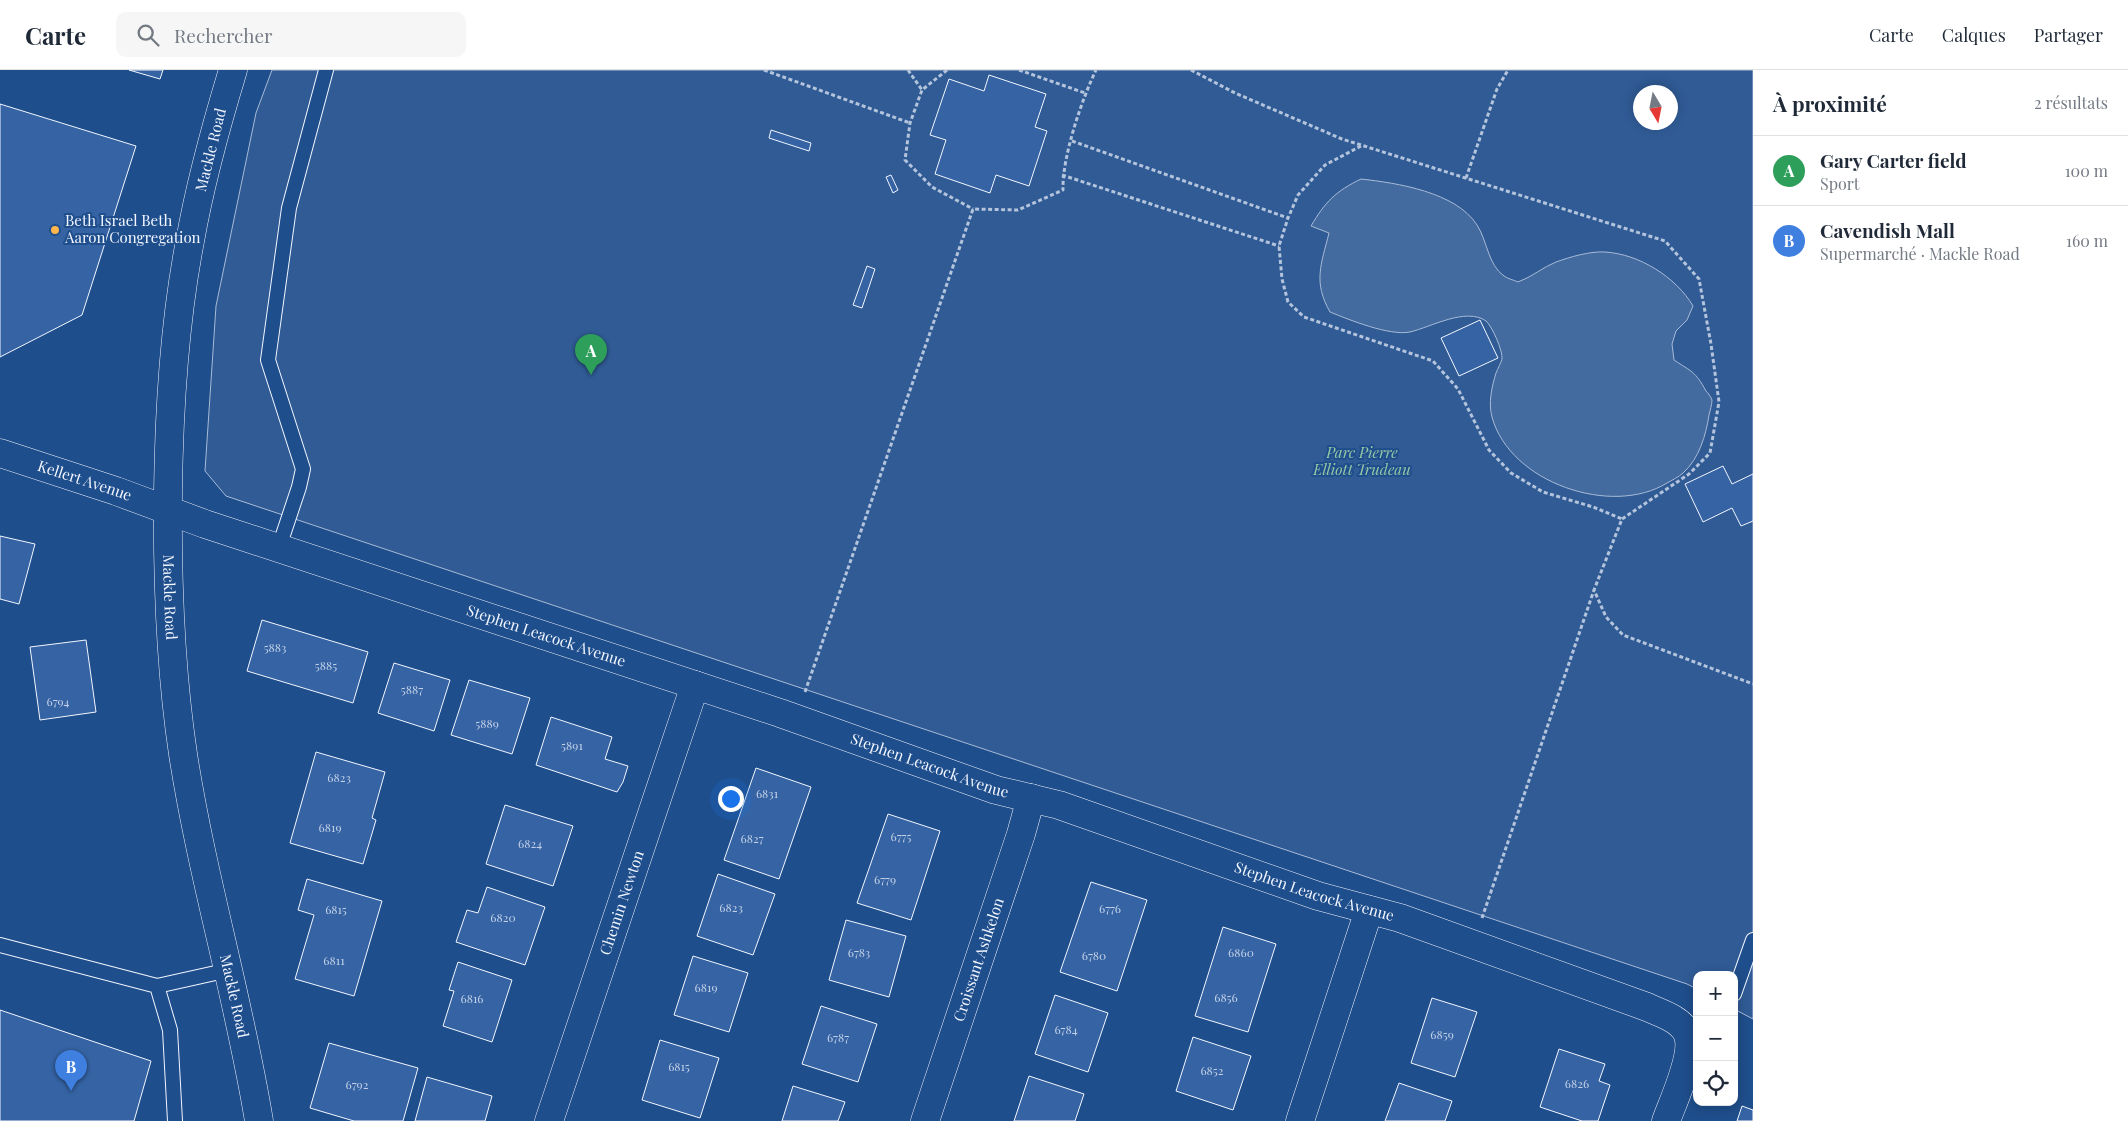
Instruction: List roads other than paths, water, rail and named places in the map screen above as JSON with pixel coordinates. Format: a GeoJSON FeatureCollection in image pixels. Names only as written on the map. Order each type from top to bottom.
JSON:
{"type":"FeatureCollection","features":[{"type":"Feature","properties":{"kind":"street","name":"Mackle Road"},"geometry":{"type":"LineString","coordinates":[[232,70],[204,176],[184,277],[172,393],[168,510],[168,600],[177,709],[190,791],[229,970],[259,1121]]}},
{"type":"Feature","properties":{"kind":"street","name":"Kellert Avenue"},"geometry":{"type":"LineString","coordinates":[[0,453],[168,510]]}},
{"type":"Feature","properties":{"kind":"street","name":"Stephen Leacock Avenue"},"geometry":{"type":"LineString","coordinates":[[168,510],[205,524],[780,713],[996,790],[1068,808],[1318,896],[1400,918],[1646,1007],[1692,1029]]}},
{"type":"Feature","properties":{"kind":"street","name":"Chemin Newton"},"geometry":{"type":"LineString","coordinates":[[549,1121],[695,685]]}},
{"type":"Feature","properties":{"kind":"street","name":"Croissant Ashkelon"},"geometry":{"type":"LineString","coordinates":[[925,1121],[1019,841],[1031,798]]}},
{"type":"Feature","properties":{"kind":"street"},"geometry":{"type":"LineString","coordinates":[[1300,1121],[1369,910]]}},
{"type":"Feature","properties":{"kind":"street"},"geometry":{"type":"LineString","coordinates":[[1666,1121],[1690,1053],[1692,1029]]}},
{"type":"Feature","properties":{"kind":"lane"},"geometry":{"type":"LineString","coordinates":[[279,547],[300,487],[302,469],[268,360],[289,208],[326,70]]}},
{"type":"Feature","properties":{"kind":"lane"},"geometry":{"type":"LineString","coordinates":[[1738,983],[1753,940]]}},
{"type":"Feature","properties":{"kind":"lane"},"geometry":{"type":"LineString","coordinates":[[0,945],[156,986],[229,970]]}},
{"type":"Feature","properties":{"kind":"lane"},"geometry":{"type":"LineString","coordinates":[[156,986],[170,1030],[174,1121]]}},
{"type":"Feature","properties":{"kind":"place","name":"Beth Israel Beth Aaron Congregation"},"geometry":{"type":"Point","coordinates":[55,230]}},
{"type":"Feature","properties":{"kind":"place","name":"Gary Carter field"},"geometry":{"type":"Point","coordinates":[591,375]}},
{"type":"Feature","properties":{"kind":"place","name":"Cavendish Mall"},"geometry":{"type":"Point","coordinates":[71,1091]}},
{"type":"Feature","properties":{"kind":"park label","name":"Parc Pierre Elliott Trudeau"},"geometry":{"type":"Point","coordinates":[1362,462]}}]}
